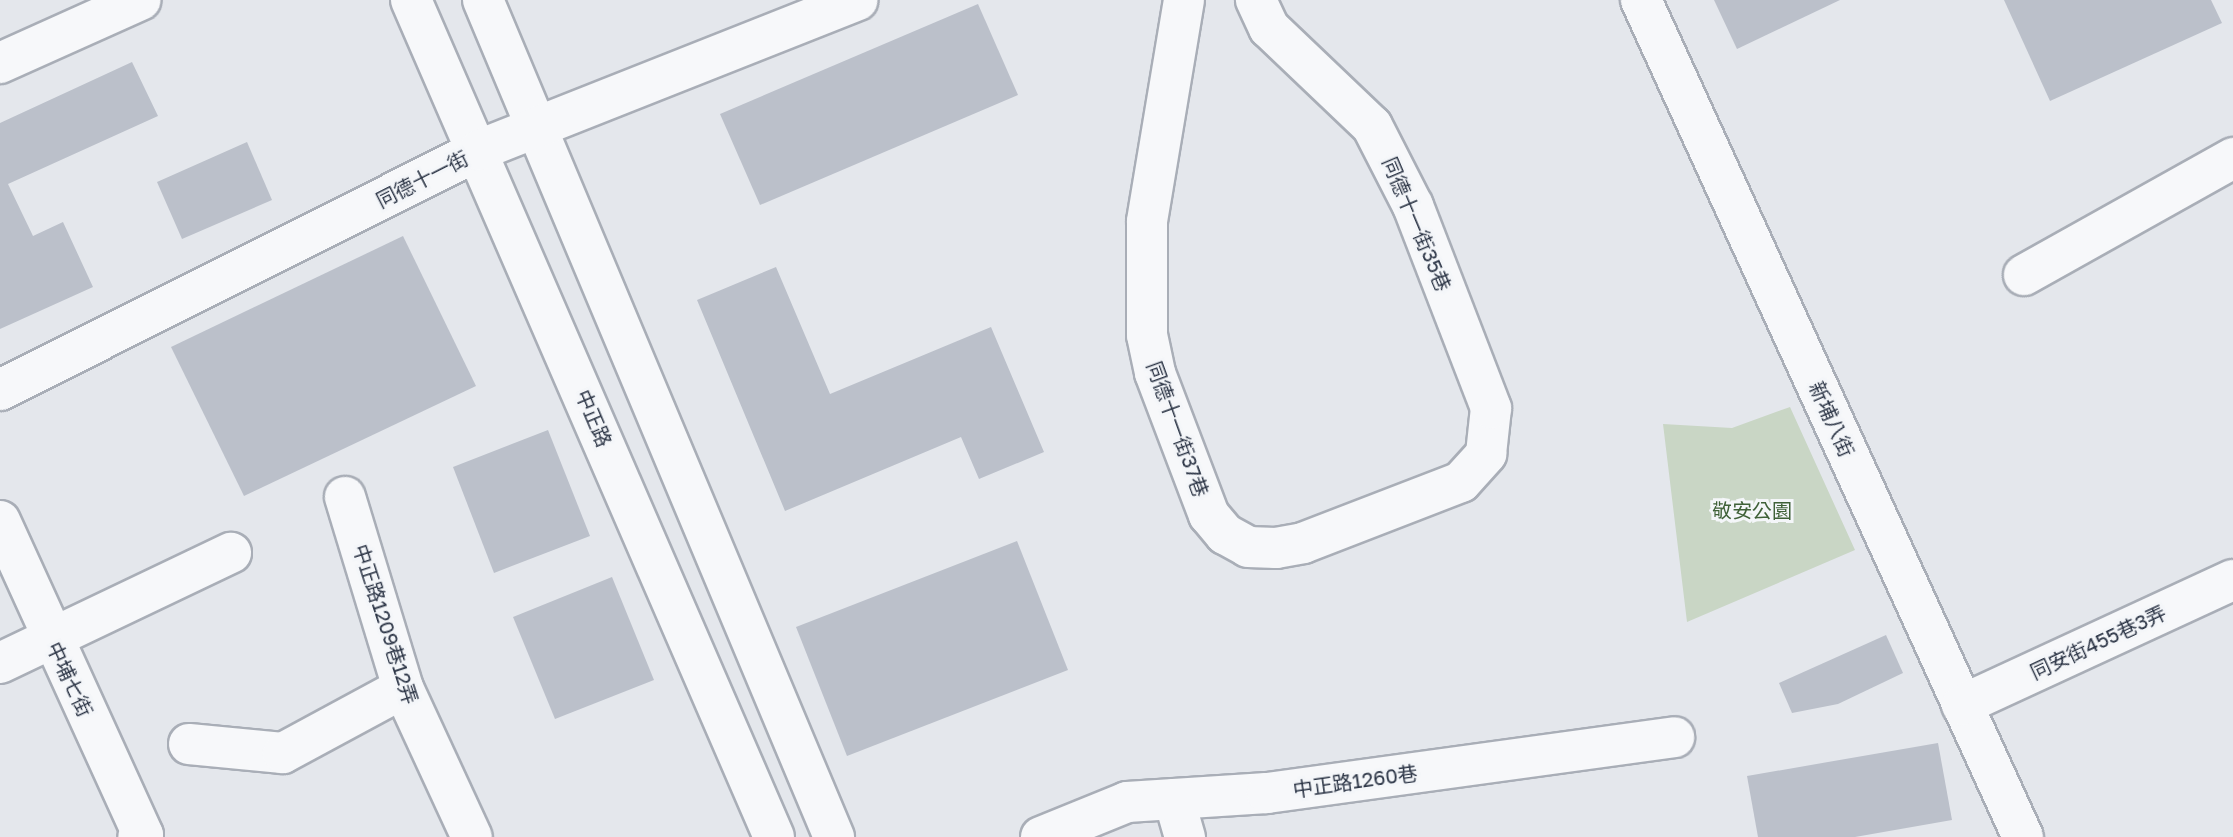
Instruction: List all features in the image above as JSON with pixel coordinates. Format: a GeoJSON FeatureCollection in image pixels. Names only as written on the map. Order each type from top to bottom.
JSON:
{"type":"FeatureCollection","features":[{"type":"Feature","properties":{"kind":"street"},"geometry":{"type":"LineString","coordinates":[[0,63],[140,0]]}},
{"type":"Feature","properties":{"kind":"street","name":"中正路"},"geometry":{"type":"LineString","coordinates":[[411,0],[479,150],[761,833]]}},
{"type":"Feature","properties":{"kind":"street"},"geometry":{"type":"LineString","coordinates":[[483,0],[834,837]]}},
{"type":"Feature","properties":{"kind":"street","name":"同德十一街"},"geometry":{"type":"LineString","coordinates":[[0,390],[479,150],[539,130],[857,0]]}},
{"type":"Feature","properties":{"kind":"street","name":"同德十一街37巷"},"geometry":{"type":"LineString","coordinates":[[1184,0],[1147,222],[1147,335],[1155,373],[1209,515],[1225,534],[1248,547],[1303,543],[1461,482]]}},
{"type":"Feature","properties":{"kind":"street","name":"同德十一街35巷"},"geometry":{"type":"LineString","coordinates":[[1256,0],[1269,28],[1372,126],[1413,206],[1491,408],[1486,454],[1461,482]]}},
{"type":"Feature","properties":{"kind":"street","name":"新埔八街"},"geometry":{"type":"LineString","coordinates":[[1641,0],[2023,837]]}},
{"type":"Feature","properties":{"kind":"street"},"geometry":{"type":"LineString","coordinates":[[2024,275],[2233,158]]}},
{"type":"Feature","properties":{"kind":"street","name":"中正路1209巷12弄"},"geometry":{"type":"LineString","coordinates":[[345,497],[403,688],[472,837]]}},
{"type":"Feature","properties":{"kind":"street","name":"中埔七街"},"geometry":{"type":"LineString","coordinates":[[0,521],[141,836]]}},
{"type":"Feature","properties":{"kind":"street"},"geometry":{"type":"LineString","coordinates":[[0,663],[231,553]]}},
{"type":"Feature","properties":{"kind":"street","name":"同安街455巷3弄"},"geometry":{"type":"LineString","coordinates":[[1962,705],[2233,580]]}},
{"type":"Feature","properties":{"kind":"street"},"geometry":{"type":"LineString","coordinates":[[189,744],[283,753],[403,688]]}},
{"type":"Feature","properties":{"kind":"street","name":"中正路1260巷"},"geometry":{"type":"LineString","coordinates":[[1041,837],[1127,802],[1267,793],[1674,737]]}},
{"type":"Feature","properties":{"kind":"street"},"geometry":{"type":"LineString","coordinates":[[1174,799],[1185,837]]}},
{"type":"Feature","properties":{"kind":"green space","name":"敬安公園"},"geometry":{"type":"Polygon","coordinates":[[[1790,407],[1855,550],[1687,622],[1663,424],[1732,428],[1790,407]]]}},
{"type":"Feature","properties":{"kind":"building"},"geometry":{"type":"Polygon","coordinates":[[[1714,0],[1840,0],[1737,49],[1714,0]]]}},
{"type":"Feature","properties":{"kind":"building"},"geometry":{"type":"Polygon","coordinates":[[[2004,0],[2211,0],[2222,23],[2050,101],[2004,0]]]}},
{"type":"Feature","properties":{"kind":"building"},"geometry":{"type":"Polygon","coordinates":[[[978,4],[1018,95],[760,205],[720,114],[978,4]]]}},
{"type":"Feature","properties":{"kind":"building"},"geometry":{"type":"Polygon","coordinates":[[[132,62],[158,116],[8,184],[33,236],[63,222],[93,287],[0,329],[0,123],[132,62]]]}},
{"type":"Feature","properties":{"kind":"building"},"geometry":{"type":"Polygon","coordinates":[[[247,142],[272,200],[182,239],[157,182],[247,142]]]}},
{"type":"Feature","properties":{"kind":"building"},"geometry":{"type":"Polygon","coordinates":[[[403,236],[476,386],[244,496],[171,347],[403,236]]]}},
{"type":"Feature","properties":{"kind":"building"},"geometry":{"type":"Polygon","coordinates":[[[776,267],[830,394],[991,327],[1044,452],[979,479],[961,437],[785,511],[697,300],[776,267]]]}},
{"type":"Feature","properties":{"kind":"building"},"geometry":{"type":"Polygon","coordinates":[[[548,430],[590,536],[494,573],[453,467],[548,430]]]}},
{"type":"Feature","properties":{"kind":"building"},"geometry":{"type":"Polygon","coordinates":[[[1017,541],[1068,670],[847,756],[796,627],[1017,541]]]}},
{"type":"Feature","properties":{"kind":"building"},"geometry":{"type":"Polygon","coordinates":[[[612,577],[654,680],[555,719],[513,617],[612,577]]]}},
{"type":"Feature","properties":{"kind":"building"},"geometry":{"type":"Polygon","coordinates":[[[1886,635],[1903,673],[1838,704],[1792,713],[1779,683],[1886,635]]]}},
{"type":"Feature","properties":{"kind":"building"},"geometry":{"type":"Polygon","coordinates":[[[1938,743],[1952,820],[1855,837],[1758,837],[1747,776],[1938,743]]]}}]}
